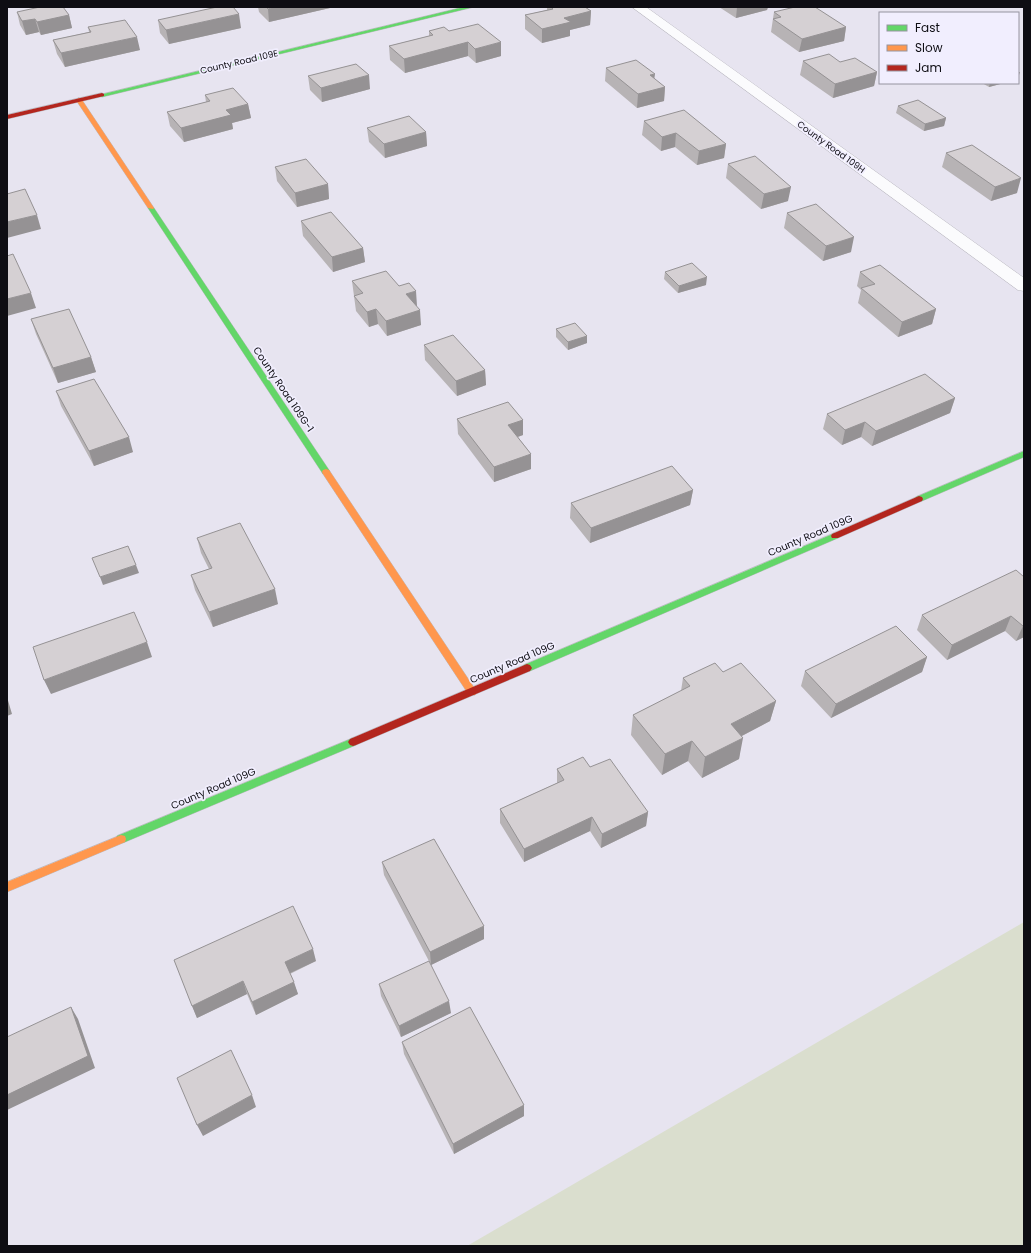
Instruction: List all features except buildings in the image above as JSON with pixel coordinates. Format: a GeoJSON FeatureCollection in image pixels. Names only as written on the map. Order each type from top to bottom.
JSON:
{"type":"FeatureCollection","features":[{"type":"Feature","properties":{"kind":"street","name":"County Road 109E"},"geometry":{"type":"LineString","coordinates":[[7,117],[471,7]]}},
{"type":"Feature","properties":{"kind":"street","name":"County Road 109H"},"geometry":{"type":"LineString","coordinates":[[638,7],[1024,286]]}},
{"type":"Feature","properties":{"kind":"street","name":"County Road 109G-1"},"geometry":{"type":"LineString","coordinates":[[79,100],[472,692]]}},
{"type":"Feature","properties":{"kind":"street","name":"County Road 109G"},"geometry":{"type":"LineString","coordinates":[[7,887],[472,692],[1024,454]]}},
{"type":"Feature","properties":{"kind":"green space"},"geometry":{"type":"Polygon","coordinates":[[[1024,922],[1024,1246],[467,1246],[1024,922]]]}},
{"type":"Feature","properties":{"kind":"traffic: fast"},"geometry":{"type":"LineString","coordinates":[[102,95],[471,7]]}},
{"type":"Feature","properties":{"kind":"traffic: fast"},"geometry":{"type":"LineString","coordinates":[[151,208],[326,472]]}},
{"type":"Feature","properties":{"kind":"traffic: fast"},"geometry":{"type":"LineString","coordinates":[[919,499],[1024,454]]}},
{"type":"Feature","properties":{"kind":"traffic: fast"},"geometry":{"type":"LineString","coordinates":[[527,668],[835,536]]}},
{"type":"Feature","properties":{"kind":"traffic: fast"},"geometry":{"type":"LineString","coordinates":[[121,839],[353,742]]}},
{"type":"Feature","properties":{"kind":"traffic: slow"},"geometry":{"type":"LineString","coordinates":[[79,100],[151,208]]}},
{"type":"Feature","properties":{"kind":"traffic: slow"},"geometry":{"type":"LineString","coordinates":[[326,472],[472,692]]}},
{"type":"Feature","properties":{"kind":"traffic: slow"},"geometry":{"type":"LineString","coordinates":[[7,887],[121,839]]}},
{"type":"Feature","properties":{"kind":"traffic: jam"},"geometry":{"type":"LineString","coordinates":[[7,117],[102,95]]}},
{"type":"Feature","properties":{"kind":"traffic: jam"},"geometry":{"type":"LineString","coordinates":[[835,536],[919,499]]}},
{"type":"Feature","properties":{"kind":"traffic: jam"},"geometry":{"type":"LineString","coordinates":[[353,742],[527,668]]}}]}
